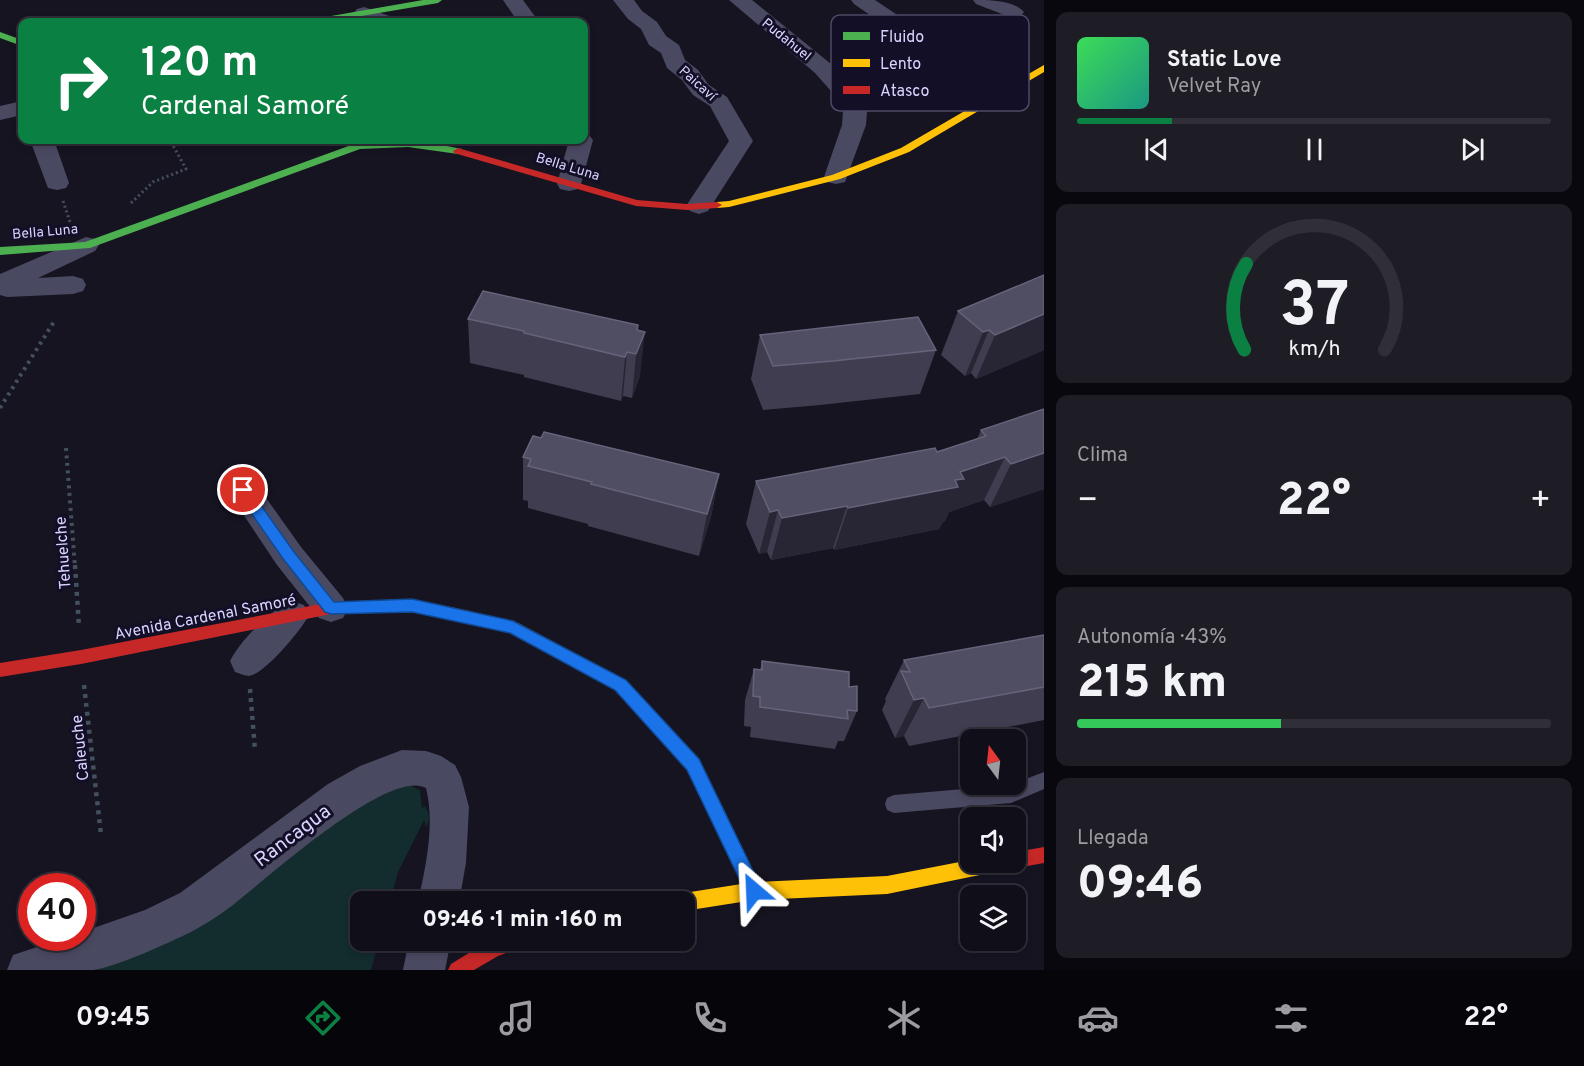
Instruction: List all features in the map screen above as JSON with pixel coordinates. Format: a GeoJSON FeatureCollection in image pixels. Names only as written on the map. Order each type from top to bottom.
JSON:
{"type":"FeatureCollection","features":[{"type":"Feature","properties":{"kind":"street"},"geometry":{"type":"LineString","coordinates":[[336,18],[438,0]]}},
{"type":"Feature","properties":{"kind":"street"},"geometry":{"type":"LineString","coordinates":[[513,0],[525,18]]}},
{"type":"Feature","properties":{"kind":"street","name":"Paicaví"},"geometry":{"type":"LineString","coordinates":[[623,0],[635,15],[650,26],[657,40],[671,50],[675,63],[690,75],[701,90],[719,102],[741,141],[699,206]]}},
{"type":"Feature","properties":{"kind":"street","name":"Pudahuel"},"geometry":{"type":"LineString","coordinates":[[739,0],[831,77]]}},
{"type":"Feature","properties":{"kind":"street"},"geometry":{"type":"LineString","coordinates":[[861,0],[883,15]]}},
{"type":"Feature","properties":{"kind":"street"},"geometry":{"type":"LineString","coordinates":[[983,0],[1014,12]]}},
{"type":"Feature","properties":{"kind":"street"},"geometry":{"type":"LineString","coordinates":[[364,13],[377,18]]}},
{"type":"Feature","properties":{"kind":"street"},"geometry":{"type":"LineString","coordinates":[[0,35],[18,42]]}},
{"type":"Feature","properties":{"kind":"street","name":"Bella Luna"},"geometry":{"type":"LineString","coordinates":[[1029,78],[1044,69]]}},
{"type":"Feature","properties":{"kind":"street"},"geometry":{"type":"LineString","coordinates":[[0,113],[18,109]]}},
{"type":"Feature","properties":{"kind":"street","name":"Pudahuel"},"geometry":{"type":"LineString","coordinates":[[836,177],[856,118],[855,111]]}},
{"type":"Feature","properties":{"kind":"street","name":"Bella Luna"},"geometry":{"type":"LineString","coordinates":[[428,144],[470,153],[636,203],[699,206],[729,204],[836,177],[905,150],[973,111]]}},
{"type":"Feature","properties":{"kind":"street"},"geometry":{"type":"LineString","coordinates":[[43,144],[57,183]]}},
{"type":"Feature","properties":{"kind":"street","name":"Bella Luna"},"geometry":{"type":"LineString","coordinates":[[0,251],[82,245],[234,192],[359,144]]}},
{"type":"Feature","properties":{"kind":"street"},"geometry":{"type":"LineString","coordinates":[[569,184],[580,144]]}},
{"type":"Feature","properties":{"kind":"street"},"geometry":{"type":"LineString","coordinates":[[0,287],[82,245]]}},
{"type":"Feature","properties":{"kind":"street"},"geometry":{"type":"LineString","coordinates":[[0,287],[73,285]]}},
{"type":"Feature","properties":{"kind":"street"},"geometry":{"type":"LineString","coordinates":[[243,490],[289,556],[331,608]]}},
{"type":"Feature","properties":{"kind":"street","name":"Avenida Cardenal Samoré"},"geometry":{"type":"LineString","coordinates":[[0,670],[81,657],[331,608],[412,605],[513,627],[620,685],[693,765],[754,891]]}},
{"type":"Feature","properties":{"kind":"street"},"geometry":{"type":"LineString","coordinates":[[248,661],[292,615]]}},
{"type":"Feature","properties":{"kind":"street","name":"Rancagua"},"geometry":{"type":"LineString","coordinates":[[28,970],[162,924],[197,906],[326,808],[367,782],[400,769],[425,768],[442,777],[450,807],[446,863],[440,891]]}},
{"type":"Feature","properties":{"kind":"street"},"geometry":{"type":"LineString","coordinates":[[1026,858],[1044,855]]}},
{"type":"Feature","properties":{"kind":"street"},"geometry":{"type":"LineString","coordinates":[[695,900],[754,891],[886,885],[960,871]]}},
{"type":"Feature","properties":{"kind":"street"},"geometry":{"type":"LineString","coordinates":[[424,970],[428,951]]}},
{"type":"Feature","properties":{"kind":"street"},"geometry":{"type":"LineString","coordinates":[[457,970],[489,951]]}},
{"type":"Feature","properties":{"kind":"lane"},"geometry":{"type":"LineString","coordinates":[[894,804],[1011,794],[1044,780]]}},
{"type":"Feature","properties":{"kind":"path"},"geometry":{"type":"LineString","coordinates":[[128,206],[153,182],[186,169],[172,144]]}},
{"type":"Feature","properties":{"kind":"path"},"geometry":{"type":"LineString","coordinates":[[57,183],[82,245]]}},
{"type":"Feature","properties":{"kind":"path"},"geometry":{"type":"LineString","coordinates":[[0,408],[56,320]]}},
{"type":"Feature","properties":{"kind":"path","name":"Tehuelche"},"geometry":{"type":"LineString","coordinates":[[66,448],[81,657]]}},
{"type":"Feature","properties":{"kind":"path","name":"Caleuche"},"geometry":{"type":"LineString","coordinates":[[81,657],[100,835]]}},
{"type":"Feature","properties":{"kind":"path"},"geometry":{"type":"LineString","coordinates":[[248,661],[255,750]]}},
{"type":"Feature","properties":{"kind":"green space"},"geometry":{"type":"Polygon","coordinates":[[[402,782],[420,790],[422,808],[425,806],[429,816],[429,822],[426,827],[424,820],[398,872],[393,891],[350,891],[350,951],[376,951],[371,970],[34,970],[70,951],[96,951],[96,938],[336,812],[402,782]]]}},
{"type":"Feature","properties":{"kind":"building"},"geometry":{"type":"Polygon","coordinates":[[[1044,275],[1044,314],[995,335],[989,330],[983,332],[958,311],[1044,275]]]}},
{"type":"Feature","properties":{"kind":"building"},"geometry":{"type":"Polygon","coordinates":[[[483,291],[638,325],[637,330],[645,332],[636,354],[627,352],[625,357],[468,319],[483,291]]]}},
{"type":"Feature","properties":{"kind":"building"},"geometry":{"type":"Polygon","coordinates":[[[918,317],[936,350],[773,366],[760,335],[918,317]]]}},
{"type":"Feature","properties":{"kind":"building"},"geometry":{"type":"Polygon","coordinates":[[[1044,409],[1044,453],[1011,464],[1005,457],[960,472],[964,479],[955,480],[958,487],[782,518],[778,510],[770,512],[756,481],[935,448],[937,452],[986,436],[981,430],[1044,409]]]}},
{"type":"Feature","properties":{"kind":"building"},"geometry":{"type":"Polygon","coordinates":[[[544,432],[719,474],[707,514],[528,466],[531,459],[523,457],[533,436],[541,438],[544,432]]]}},
{"type":"Feature","properties":{"kind":"building"},"geometry":{"type":"Polygon","coordinates":[[[1044,635],[1044,687],[929,708],[924,698],[914,700],[901,671],[910,672],[904,660],[1044,635]]]}},
{"type":"Feature","properties":{"kind":"building"},"geometry":{"type":"Polygon","coordinates":[[[762,661],[849,672],[849,687],[857,686],[857,711],[847,710],[848,719],[760,707],[760,697],[753,696],[754,669],[762,670],[762,661]]]}},
{"type":"Feature","properties":{"kind":"traffic: fast"},"geometry":{"type":"LineString","coordinates":[[337,18],[438,0]]}},
{"type":"Feature","properties":{"kind":"traffic: fast"},"geometry":{"type":"LineString","coordinates":[[0,35],[18,42]]}},
{"type":"Feature","properties":{"kind":"traffic: fast"},"geometry":{"type":"LineString","coordinates":[[0,251],[86,245],[358,146],[408,144],[458,151]]}},
{"type":"Feature","properties":{"kind":"traffic: slow"},"geometry":{"type":"LineString","coordinates":[[1029,77],[1044,68]]}},
{"type":"Feature","properties":{"kind":"traffic: slow"},"geometry":{"type":"LineString","coordinates":[[717,205],[836,177],[905,150],[971,111]]}},
{"type":"Feature","properties":{"kind":"traffic: slow"},"geometry":{"type":"LineString","coordinates":[[465,616],[513,627],[620,685],[693,765],[706,792]]}},
{"type":"Feature","properties":{"kind":"traffic: slow"},"geometry":{"type":"LineString","coordinates":[[695,900],[754,891],[887,885],[960,871]]}},
{"type":"Feature","properties":{"kind":"traffic: jam"},"geometry":{"type":"LineString","coordinates":[[458,151],[636,203],[687,207],[717,205]]}},
{"type":"Feature","properties":{"kind":"traffic: jam"},"geometry":{"type":"LineString","coordinates":[[0,670],[81,657],[331,608],[412,605],[465,616]]}},
{"type":"Feature","properties":{"kind":"traffic: jam"},"geometry":{"type":"LineString","coordinates":[[706,792],[754,891]]}},
{"type":"Feature","properties":{"kind":"traffic: jam"},"geometry":{"type":"LineString","coordinates":[[1026,858],[1044,855]]}},
{"type":"Feature","properties":{"kind":"traffic: jam"},"geometry":{"type":"LineString","coordinates":[[457,970],[489,951]]}},
{"type":"Feature","properties":{"kind":"route"},"geometry":{"type":"LineString","coordinates":[[243,490],[289,556],[331,608],[412,605],[513,627],[620,685],[693,765],[754,891]]}}]}
